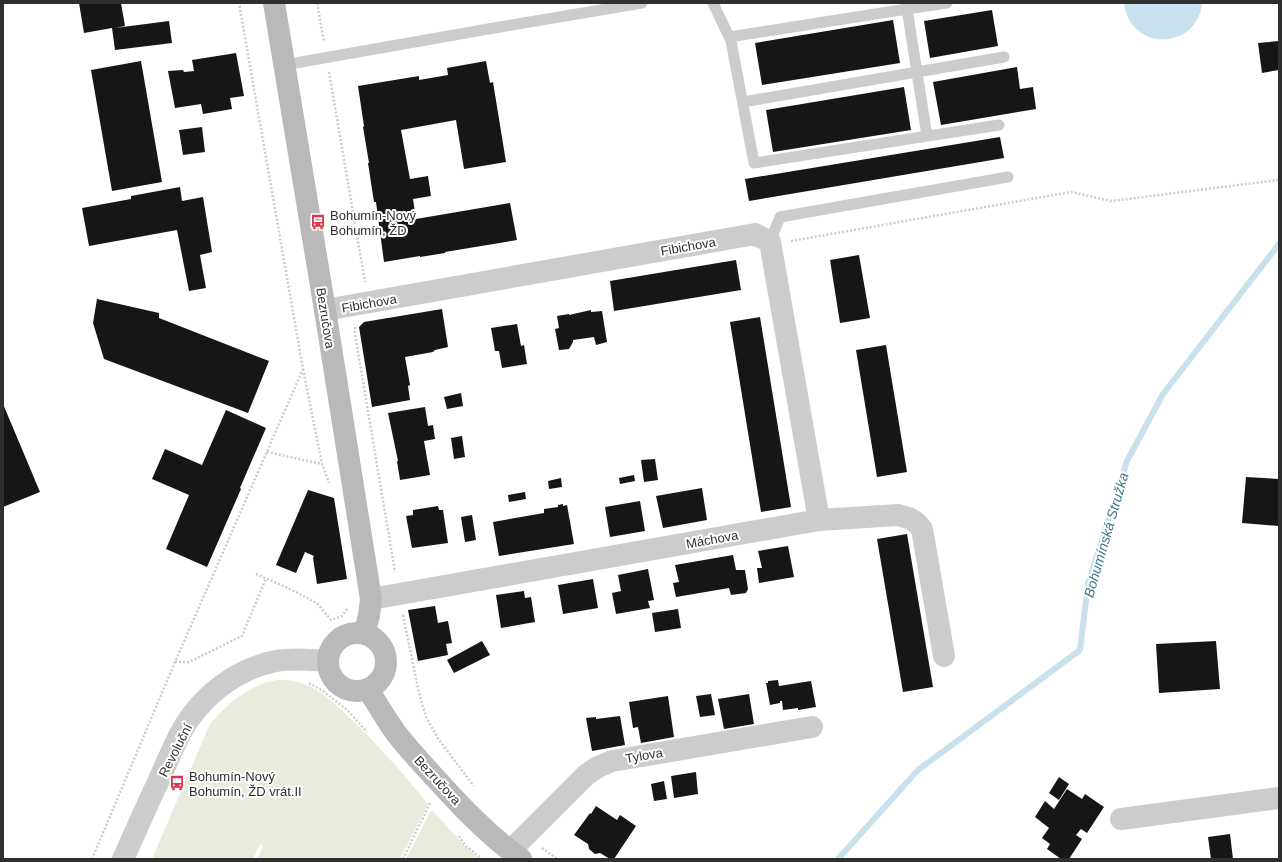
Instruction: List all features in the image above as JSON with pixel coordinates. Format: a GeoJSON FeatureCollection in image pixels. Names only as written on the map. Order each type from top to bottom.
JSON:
{"type":"FeatureCollection","features":[{"type":"Feature","properties":{"kind":"main road","name":"Bezručova"},"geometry":{"type":"LineString","coordinates":[[274,3],[371,599],[369,616],[364,633]]}},
{"type":"Feature","properties":{"kind":"main road"},"geometry":{"type":"LineString","coordinates":[[354,633],[364,633],[374,637],[386,654],[387,665],[384,675],[377,684],[368,689],[357,691],[346,689],[336,682],[330,673],[328,661],[330,651],[335,642],[344,636],[354,633]]}},
{"type":"Feature","properties":{"kind":"main road","name":"Bezručova"},"geometry":{"type":"LineString","coordinates":[[368,689],[396,733],[421,764],[473,818],[519,849]]}},
{"type":"Feature","properties":{"kind":"street","name":"Fibichova"},"geometry":{"type":"LineString","coordinates":[[325,310],[755,234],[770,242]]}},
{"type":"Feature","properties":{"kind":"street"},"geometry":{"type":"LineString","coordinates":[[770,242],[819,520]]}},
{"type":"Feature","properties":{"kind":"street","name":"Máchova"},"geometry":{"type":"LineString","coordinates":[[371,599],[819,520],[898,515],[916,522],[922,529],[944,656]]}},
{"type":"Feature","properties":{"kind":"street","name":"Revoluční"},"geometry":{"type":"LineString","coordinates":[[123,859],[180,734],[198,708],[219,688],[241,673],[258,666],[277,661],[303,659],[328,661]]}},
{"type":"Feature","properties":{"kind":"street","name":"Tylova"},"geometry":{"type":"LineString","coordinates":[[519,849],[586,775],[605,763],[812,727]]}},
{"type":"Feature","properties":{"kind":"street"},"geometry":{"type":"LineString","coordinates":[[1120,819],[1279,798]]}},
{"type":"Feature","properties":{"kind":"lane"},"geometry":{"type":"LineString","coordinates":[[284,65],[642,3]]}},
{"type":"Feature","properties":{"kind":"lane"},"geometry":{"type":"LineString","coordinates":[[713,3],[729,37],[754,163],[999,125]]}},
{"type":"Feature","properties":{"kind":"lane"},"geometry":{"type":"LineString","coordinates":[[729,37],[947,3]]}},
{"type":"Feature","properties":{"kind":"lane"},"geometry":{"type":"LineString","coordinates":[[907,9],[927,136]]}},
{"type":"Feature","properties":{"kind":"lane"},"geometry":{"type":"LineString","coordinates":[[743,102],[1004,57]]}},
{"type":"Feature","properties":{"kind":"lane"},"geometry":{"type":"LineString","coordinates":[[770,242],[780,217],[1008,178]]}},
{"type":"Feature","properties":{"kind":"path"},"geometry":{"type":"LineString","coordinates":[[239,3],[303,369],[322,464],[331,488]]}},
{"type":"Feature","properties":{"kind":"path"},"geometry":{"type":"LineString","coordinates":[[317,3],[368,303]]}},
{"type":"Feature","properties":{"kind":"path"},"geometry":{"type":"LineString","coordinates":[[770,242],[786,242],[1071,192],[1112,201],[1279,180]]}},
{"type":"Feature","properties":{"kind":"path"},"geometry":{"type":"LineString","coordinates":[[356,325],[355,334],[399,594],[419,693],[426,717],[439,740],[477,789]]}},
{"type":"Feature","properties":{"kind":"path"},"geometry":{"type":"LineString","coordinates":[[92,859],[175,662],[303,369]]}},
{"type":"Feature","properties":{"kind":"path"},"geometry":{"type":"LineString","coordinates":[[267,452],[322,464]]}},
{"type":"Feature","properties":{"kind":"path"},"geometry":{"type":"LineString","coordinates":[[256,574],[317,603],[331,620],[342,616],[349,606]]}},
{"type":"Feature","properties":{"kind":"path"},"geometry":{"type":"LineString","coordinates":[[175,662],[189,662],[242,636],[266,578]]}},
{"type":"Feature","properties":{"kind":"path"},"geometry":{"type":"LineString","coordinates":[[307,682],[323,691],[347,710],[368,733]]}},
{"type":"Feature","properties":{"kind":"path"},"geometry":{"type":"LineString","coordinates":[[425,797],[436,809]]}},
{"type":"Feature","properties":{"kind":"path"},"geometry":{"type":"LineString","coordinates":[[403,859],[430,803]]}},
{"type":"Feature","properties":{"kind":"path"},"geometry":{"type":"LineString","coordinates":[[456,833],[466,845],[482,859]]}},
{"type":"Feature","properties":{"kind":"path"},"geometry":{"type":"LineString","coordinates":[[519,849],[557,859]]}},
{"type":"Feature","properties":{"kind":"shaded area"},"geometry":{"type":"Polygon","coordinates":[[[277,680],[290,680],[301,683],[328,698],[379,748],[428,804],[400,859],[257,859],[263,846],[260,844],[253,859],[152,859],[210,724],[230,703],[247,691],[263,683],[277,680]]]}},
{"type":"Feature","properties":{"kind":"shaded area"},"geometry":{"type":"Polygon","coordinates":[[[433,811],[463,844],[480,859],[406,859],[430,812],[433,811]]]}},
{"type":"Feature","properties":{"kind":"water"},"geometry":{"type":"Polygon","coordinates":[[[1124,3],[1202,3],[1198,19],[1189,30],[1177,37],[1164,39],[1150,37],[1138,31],[1129,19],[1124,3]]]}},
{"type":"Feature","properties":{"kind":"building"},"geometry":{"type":"Polygon","coordinates":[[[79,3],[121,3],[125,26],[115,28],[169,21],[172,43],[115,50],[112,28],[84,33],[79,3]]]}},
{"type":"Feature","properties":{"kind":"building"},"geometry":{"type":"Polygon","coordinates":[[[992,10],[998,46],[930,58],[924,21],[992,10]]]}},
{"type":"Feature","properties":{"kind":"building"},"geometry":{"type":"Polygon","coordinates":[[[893,20],[900,63],[762,85],[755,43],[893,20]]]}},
{"type":"Feature","properties":{"kind":"building"},"geometry":{"type":"Polygon","coordinates":[[[1279,41],[1279,70],[1262,73],[1258,43],[1279,41]]]}},
{"type":"Feature","properties":{"kind":"building"},"geometry":{"type":"Polygon","coordinates":[[[236,53],[244,96],[230,98],[232,109],[203,114],[201,104],[175,108],[168,71],[194,71],[192,60],[236,53]]]}},
{"type":"Feature","properties":{"kind":"building"},"geometry":{"type":"Polygon","coordinates":[[[141,61],[162,182],[112,191],[91,70],[141,61]]]}},
{"type":"Feature","properties":{"kind":"building"},"geometry":{"type":"Polygon","coordinates":[[[486,61],[490,83],[493,82],[506,162],[464,169],[456,120],[401,130],[410,179],[428,176],[431,196],[413,199],[416,219],[510,203],[517,240],[384,262],[376,202],[374,202],[368,163],[358,86],[419,76],[419,80],[448,75],[447,68],[486,61]]]}},
{"type":"Feature","properties":{"kind":"building"},"geometry":{"type":"Polygon","coordinates":[[[1017,67],[1020,89],[1033,87],[1036,109],[941,125],[933,82],[1017,67]]]}},
{"type":"Feature","properties":{"kind":"building"},"geometry":{"type":"Polygon","coordinates":[[[904,87],[911,130],[773,152],[766,110],[904,87]]]}},
{"type":"Feature","properties":{"kind":"building"},"geometry":{"type":"Polygon","coordinates":[[[202,127],[205,152],[183,155],[179,130],[202,127]]]}},
{"type":"Feature","properties":{"kind":"building"},"geometry":{"type":"Polygon","coordinates":[[[1000,137],[1004,158],[749,201],[745,179],[1000,137]]]}},
{"type":"Feature","properties":{"kind":"building"},"geometry":{"type":"Polygon","coordinates":[[[180,187],[182,201],[203,197],[212,252],[200,255],[206,288],[189,291],[177,230],[89,246],[82,208],[131,199],[131,196],[180,187]]]}},
{"type":"Feature","properties":{"kind":"building"},"geometry":{"type":"Polygon","coordinates":[[[859,255],[870,318],[840,323],[830,260],[859,255]]]}},
{"type":"Feature","properties":{"kind":"building"},"geometry":{"type":"Polygon","coordinates":[[[736,260],[741,290],[614,311],[610,281],[736,260]]]}},
{"type":"Feature","properties":{"kind":"building"},"geometry":{"type":"Polygon","coordinates":[[[97,299],[159,313],[159,318],[269,361],[248,413],[104,359],[93,323],[97,299]]]}},
{"type":"Feature","properties":{"kind":"building"},"geometry":{"type":"Polygon","coordinates":[[[442,309],[448,347],[435,350],[433,352],[405,357],[410,385],[408,386],[410,400],[372,407],[359,327],[364,322],[442,309]]]}},
{"type":"Feature","properties":{"kind":"building"},"geometry":{"type":"Polygon","coordinates":[[[591,310],[591,312],[602,311],[607,342],[596,345],[594,337],[573,340],[569,349],[559,350],[555,329],[559,328],[557,316],[591,310]]]}},
{"type":"Feature","properties":{"kind":"building"},"geometry":{"type":"Polygon","coordinates":[[[760,317],[791,507],[761,512],[730,322],[760,317]]]}},
{"type":"Feature","properties":{"kind":"building"},"geometry":{"type":"Polygon","coordinates":[[[517,324],[521,346],[524,345],[527,364],[502,368],[499,351],[495,351],[491,328],[517,324]]]}},
{"type":"Feature","properties":{"kind":"building"},"geometry":{"type":"Polygon","coordinates":[[[886,345],[907,472],[877,477],[856,350],[886,345]]]}},
{"type":"Feature","properties":{"kind":"building"},"geometry":{"type":"Polygon","coordinates":[[[461,393],[463,406],[447,409],[444,397],[461,393]]]}},
{"type":"Feature","properties":{"kind":"building"},"geometry":{"type":"Polygon","coordinates":[[[3,404],[40,492],[3,507],[3,404]]]}},
{"type":"Feature","properties":{"kind":"building"},"geometry":{"type":"Polygon","coordinates":[[[425,407],[428,426],[433,425],[435,439],[424,441],[430,475],[400,480],[398,461],[388,413],[425,407]]]}},
{"type":"Feature","properties":{"kind":"building"},"geometry":{"type":"Polygon","coordinates":[[[226,410],[266,428],[207,567],[166,549],[189,495],[152,479],[165,449],[202,465],[226,410]]]}},
{"type":"Feature","properties":{"kind":"building"},"geometry":{"type":"Polygon","coordinates":[[[462,436],[465,457],[454,459],[451,438],[462,436]]]}},
{"type":"Feature","properties":{"kind":"building"},"geometry":{"type":"Polygon","coordinates":[[[655,459],[658,480],[644,482],[641,460],[655,459]]]}},
{"type":"Feature","properties":{"kind":"building"},"geometry":{"type":"Polygon","coordinates":[[[634,475],[635,481],[620,484],[619,478],[634,475]]]}},
{"type":"Feature","properties":{"kind":"building"},"geometry":{"type":"Polygon","coordinates":[[[1246,477],[1279,479],[1279,526],[1242,523],[1246,477]]]}},
{"type":"Feature","properties":{"kind":"building"},"geometry":{"type":"Polygon","coordinates":[[[561,478],[562,487],[549,489],[548,481],[561,478]]]}},
{"type":"Feature","properties":{"kind":"building"},"geometry":{"type":"Polygon","coordinates":[[[702,488],[707,520],[663,528],[656,496],[702,488]]]}},
{"type":"Feature","properties":{"kind":"building"},"geometry":{"type":"Polygon","coordinates":[[[308,490],[334,498],[347,579],[317,584],[313,558],[314,556],[305,552],[296,573],[276,565],[308,490]]]}},
{"type":"Feature","properties":{"kind":"building"},"geometry":{"type":"Polygon","coordinates":[[[525,492],[526,499],[509,502],[508,495],[525,492]]]}},
{"type":"Feature","properties":{"kind":"building"},"geometry":{"type":"Polygon","coordinates":[[[640,501],[645,531],[610,537],[605,507],[640,501]]]}},
{"type":"Feature","properties":{"kind":"building"},"geometry":{"type":"Polygon","coordinates":[[[563,504],[563,506],[567,505],[574,544],[499,556],[493,522],[544,513],[544,509],[558,507],[558,505],[563,504]]]}},
{"type":"Feature","properties":{"kind":"building"},"geometry":{"type":"Polygon","coordinates":[[[438,506],[439,510],[443,510],[448,543],[412,548],[406,516],[413,515],[413,510],[438,506]]]}},
{"type":"Feature","properties":{"kind":"building"},"geometry":{"type":"Polygon","coordinates":[[[472,515],[476,540],[465,542],[461,517],[472,515]]]}},
{"type":"Feature","properties":{"kind":"building"},"geometry":{"type":"Polygon","coordinates":[[[907,534],[933,687],[903,692],[877,539],[907,534]]]}},
{"type":"Feature","properties":{"kind":"building"},"geometry":{"type":"Polygon","coordinates":[[[788,546],[794,577],[759,583],[757,568],[762,568],[758,551],[788,546]]]}},
{"type":"Feature","properties":{"kind":"building"},"geometry":{"type":"Polygon","coordinates":[[[733,555],[736,570],[745,570],[748,589],[746,593],[731,595],[729,588],[676,597],[673,583],[679,582],[675,565],[733,555]]]}},
{"type":"Feature","properties":{"kind":"building"},"geometry":{"type":"Polygon","coordinates":[[[648,569],[654,600],[648,601],[650,608],[616,614],[612,593],[621,591],[618,575],[648,569]]]}},
{"type":"Feature","properties":{"kind":"building"},"geometry":{"type":"Polygon","coordinates":[[[593,579],[598,608],[563,614],[558,585],[593,579]]]}},
{"type":"Feature","properties":{"kind":"building"},"geometry":{"type":"Polygon","coordinates":[[[524,591],[525,598],[531,597],[535,622],[501,628],[496,595],[524,591]]]}},
{"type":"Feature","properties":{"kind":"building"},"geometry":{"type":"Polygon","coordinates":[[[435,606],[438,623],[448,621],[452,643],[446,644],[448,655],[418,661],[408,610],[435,606]]]}},
{"type":"Feature","properties":{"kind":"building"},"geometry":{"type":"Polygon","coordinates":[[[678,609],[681,628],[655,632],[652,613],[678,609]]]}},
{"type":"Feature","properties":{"kind":"building"},"geometry":{"type":"Polygon","coordinates":[[[482,641],[490,655],[454,673],[447,660],[482,641]]]}},
{"type":"Feature","properties":{"kind":"building"},"geometry":{"type":"Polygon","coordinates":[[[1216,641],[1220,689],[1159,693],[1156,644],[1216,641]]]}},
{"type":"Feature","properties":{"kind":"building"},"geometry":{"type":"Polygon","coordinates":[[[778,680],[779,686],[811,681],[816,707],[798,710],[798,708],[783,710],[782,701],[780,701],[780,703],[770,705],[766,683],[768,683],[768,681],[778,680]]]}},
{"type":"Feature","properties":{"kind":"building"},"geometry":{"type":"Polygon","coordinates":[[[711,694],[715,715],[700,717],[696,696],[711,694]]]}},
{"type":"Feature","properties":{"kind":"building"},"geometry":{"type":"Polygon","coordinates":[[[749,694],[754,724],[724,729],[718,699],[749,694]]]}},
{"type":"Feature","properties":{"kind":"building"},"geometry":{"type":"Polygon","coordinates":[[[668,696],[674,737],[641,743],[638,727],[633,728],[629,702],[668,696]]]}},
{"type":"Feature","properties":{"kind":"building"},"geometry":{"type":"Polygon","coordinates":[[[620,716],[625,745],[592,751],[586,718],[596,717],[596,719],[620,716]]]}},
{"type":"Feature","properties":{"kind":"building"},"geometry":{"type":"Polygon","coordinates":[[[696,772],[698,794],[674,798],[671,776],[696,772]]]}},
{"type":"Feature","properties":{"kind":"building"},"geometry":{"type":"Polygon","coordinates":[[[1059,777],[1069,784],[1059,800],[1049,793],[1059,777]]]}},
{"type":"Feature","properties":{"kind":"building"},"geometry":{"type":"Polygon","coordinates":[[[664,781],[667,799],[654,801],[651,784],[664,781]]]}},
{"type":"Feature","properties":{"kind":"building"},"geometry":{"type":"Polygon","coordinates":[[[1067,789],[1082,799],[1085,794],[1104,807],[1087,833],[1081,829],[1076,835],[1082,839],[1069,859],[1061,859],[1047,849],[1050,844],[1042,838],[1049,828],[1035,817],[1045,801],[1054,809],[1067,789]]]}},
{"type":"Feature","properties":{"kind":"building"},"geometry":{"type":"Polygon","coordinates":[[[596,806],[617,820],[620,815],[636,826],[614,859],[610,859],[600,853],[595,854],[589,849],[588,844],[574,835],[596,806]]]}},
{"type":"Feature","properties":{"kind":"building"},"geometry":{"type":"Polygon","coordinates":[[[1230,834],[1233,859],[1211,859],[1208,837],[1230,834]]]}},
{"type":"Feature","properties":{"kind":"waterway","name":"Bohumínská Stružka"},"geometry":{"type":"LineString","coordinates":[[838,859],[918,770],[1080,650],[1088,584],[1127,461],[1163,394],[1279,244]]}},
{"type":"Feature","properties":{"kind":"place","name":"Bohumín-Nový Bohumín, ŽD"},"geometry":{"type":"Point","coordinates":[318,222]}},
{"type":"Feature","properties":{"kind":"place","name":"Bohumín-Nový Bohumín, ŽD vrát.II"},"geometry":{"type":"Point","coordinates":[177,783]}}]}
